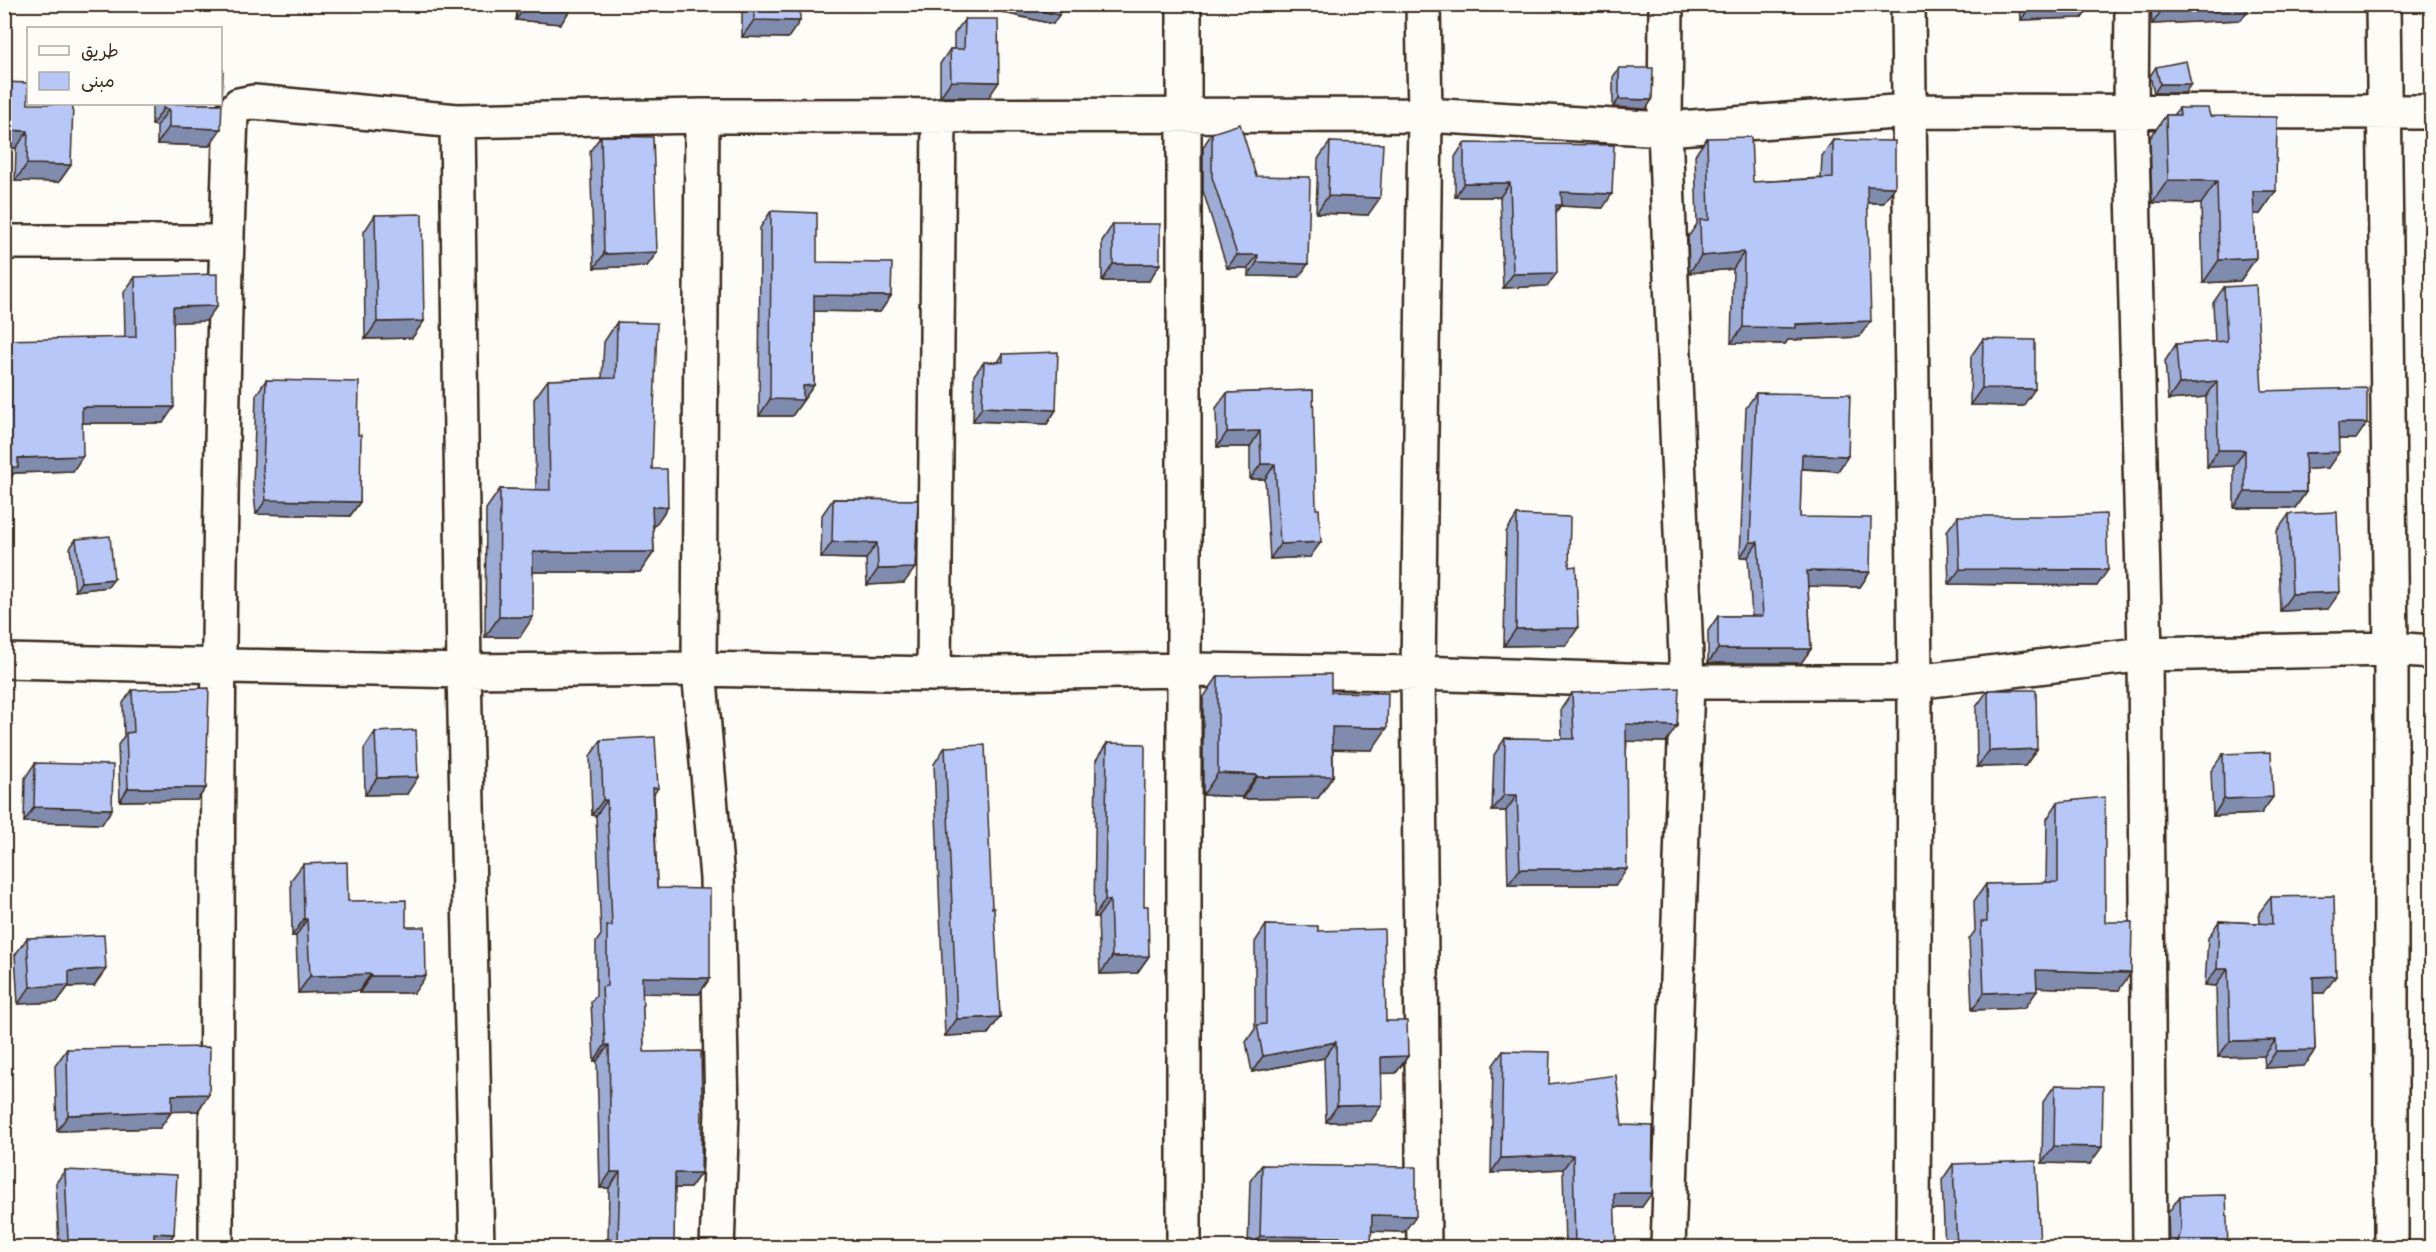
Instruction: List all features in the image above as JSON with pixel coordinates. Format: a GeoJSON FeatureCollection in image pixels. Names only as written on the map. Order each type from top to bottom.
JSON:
{"type":"FeatureCollection","features":[{"type":"Feature","properties":{"kind":"street"},"geometry":{"type":"LineString","coordinates":[[1184,4],[1186,670],[1184,1248]]}},
{"type":"Feature","properties":{"kind":"street"},"geometry":{"type":"LineString","coordinates":[[1423,4],[1425,115],[1418,673],[1424,1248]]}},
{"type":"Feature","properties":{"kind":"street"},"geometry":{"type":"LineString","coordinates":[[1666,4],[1665,129],[1688,682],[1668,1248]]}},
{"type":"Feature","properties":{"kind":"street"},"geometry":{"type":"LineString","coordinates":[[1908,4],[1915,682],[1913,1248]]}},
{"type":"Feature","properties":{"kind":"street"},"geometry":{"type":"LineString","coordinates":[[2132,4],[2131,111],[2145,654],[2150,1248]]}},
{"type":"Feature","properties":{"kind":"street"},"geometry":{"type":"LineString","coordinates":[[2383,4],[2382,113],[2391,649],[2391,1248]]}},
{"type":"Feature","properties":{"kind":"street"},"geometry":{"type":"LineString","coordinates":[[216,1248],[218,665],[226,242],[231,115],[239,105],[254,102],[457,121],[702,116],[1184,113],[1425,115],[1665,129],[1908,111],[2432,112]]}},
{"type":"Feature","properties":{"kind":"street"},"geometry":{"type":"LineString","coordinates":[[934,674],[939,115]]}},
{"type":"Feature","properties":{"kind":"street"},"geometry":{"type":"LineString","coordinates":[[702,116],[699,669],[717,878],[722,1112],[717,1248]]}},
{"type":"Feature","properties":{"kind":"street"},"geometry":{"type":"LineString","coordinates":[[457,121],[464,671],[477,1248]]}},
{"type":"Feature","properties":{"kind":"street"},"geometry":{"type":"LineString","coordinates":[[4,242],[226,242]]}},
{"type":"Feature","properties":{"kind":"street"},"geometry":{"type":"LineString","coordinates":[[4,661],[464,671],[699,669],[934,674],[1186,670],[1418,673],[1688,682],[1915,682],[2145,654],[2391,649],[2432,652]]}},
{"type":"Feature","properties":{"kind":"building"},"geometry":{"type":"Polygon","coordinates":[[[545,4],[573,4],[572,7],[545,4]]]}},
{"type":"Feature","properties":{"kind":"building"},"geometry":{"type":"Polygon","coordinates":[[[754,4],[800,4],[800,21],[754,20],[754,4]]]}},
{"type":"Feature","properties":{"kind":"building"},"geometry":{"type":"Polygon","coordinates":[[[1013,4],[1062,4],[1059,15],[1013,4]]]}},
{"type":"Feature","properties":{"kind":"building"},"geometry":{"type":"Polygon","coordinates":[[[2163,4],[2228,4],[2164,7],[2163,4]]]}},
{"type":"Feature","properties":{"kind":"building"},"geometry":{"type":"Polygon","coordinates":[[[965,19],[998,19],[999,82],[951,81],[950,49],[964,49],[965,19]]]}},
{"type":"Feature","properties":{"kind":"building"},"geometry":{"type":"Polygon","coordinates":[[[2186,61],[2191,84],[2160,84],[2156,67],[2186,61]]]}},
{"type":"Feature","properties":{"kind":"building"},"geometry":{"type":"Polygon","coordinates":[[[1619,68],[1653,68],[1652,100],[1619,99],[1619,68]]]}},
{"type":"Feature","properties":{"kind":"building"},"geometry":{"type":"Polygon","coordinates":[[[4,82],[27,83],[27,105],[73,105],[71,165],[27,164],[28,131],[4,130],[4,82]]]}},
{"type":"Feature","properties":{"kind":"building"},"geometry":{"type":"Polygon","coordinates":[[[164,105],[222,105],[221,129],[169,127],[169,109],[163,109],[164,105]]]}},
{"type":"Feature","properties":{"kind":"building"},"geometry":{"type":"Polygon","coordinates":[[[2179,108],[2208,108],[2210,116],[2277,117],[2276,191],[2253,191],[2256,258],[2219,260],[2217,181],[2168,180],[2166,115],[2180,115],[2179,108]]]}},
{"type":"Feature","properties":{"kind":"building"},"geometry":{"type":"Polygon","coordinates":[[[1240,124],[1256,176],[1310,177],[1308,264],[1257,262],[1258,255],[1237,255],[1212,177],[1212,133],[1240,124]]]}},
{"type":"Feature","properties":{"kind":"building"},"geometry":{"type":"Polygon","coordinates":[[[601,136],[653,137],[657,252],[604,254],[601,136]]]}},
{"type":"Feature","properties":{"kind":"building"},"geometry":{"type":"Polygon","coordinates":[[[1751,137],[1753,182],[1833,178],[1833,140],[1895,141],[1895,187],[1867,186],[1871,321],[1796,324],[1796,328],[1743,327],[1744,252],[1701,256],[1700,220],[1709,220],[1707,138],[1751,137]]]}},
{"type":"Feature","properties":{"kind":"building"},"geometry":{"type":"Polygon","coordinates":[[[1330,142],[1383,144],[1380,198],[1328,196],[1330,142]]]}},
{"type":"Feature","properties":{"kind":"building"},"geometry":{"type":"Polygon","coordinates":[[[1464,143],[1614,145],[1612,194],[1561,192],[1562,205],[1556,205],[1557,273],[1513,274],[1510,183],[1464,183],[1464,143]]]}},
{"type":"Feature","properties":{"kind":"building"},"geometry":{"type":"Polygon","coordinates":[[[771,211],[817,213],[817,262],[892,263],[891,296],[814,295],[814,385],[803,386],[803,400],[770,399],[771,211]]]}},
{"type":"Feature","properties":{"kind":"building"},"geometry":{"type":"Polygon","coordinates":[[[422,214],[424,321],[377,322],[375,215],[422,214]]]}},
{"type":"Feature","properties":{"kind":"building"},"geometry":{"type":"Polygon","coordinates":[[[1113,224],[1160,224],[1160,264],[1113,264],[1113,224]]]}},
{"type":"Feature","properties":{"kind":"building"},"geometry":{"type":"Polygon","coordinates":[[[217,274],[217,306],[173,307],[174,407],[82,407],[83,456],[18,458],[18,467],[4,468],[4,340],[136,337],[135,277],[217,274]]]}},
{"type":"Feature","properties":{"kind":"building"},"geometry":{"type":"Polygon","coordinates":[[[2256,285],[2262,391],[2367,388],[2367,423],[2338,423],[2339,452],[2305,453],[2306,492],[2245,492],[2245,450],[2218,450],[2217,381],[2179,384],[2176,344],[2227,341],[2224,287],[2256,285]]]}},
{"type":"Feature","properties":{"kind":"building"},"geometry":{"type":"Polygon","coordinates":[[[617,322],[657,323],[652,469],[667,469],[668,507],[652,507],[654,552],[533,552],[533,617],[499,617],[500,489],[550,490],[548,380],[616,378],[617,322]]]}},
{"type":"Feature","properties":{"kind":"building"},"geometry":{"type":"Polygon","coordinates":[[[1983,339],[2035,340],[2035,389],[1982,388],[1983,339]]]}},
{"type":"Feature","properties":{"kind":"building"},"geometry":{"type":"Polygon","coordinates":[[[1058,352],[1056,410],[982,407],[984,362],[1003,362],[1003,354],[1058,352]]]}},
{"type":"Feature","properties":{"kind":"building"},"geometry":{"type":"Polygon","coordinates":[[[266,380],[359,382],[360,502],[266,500],[263,470],[266,380]]]}},
{"type":"Feature","properties":{"kind":"building"},"geometry":{"type":"Polygon","coordinates":[[[1313,390],[1316,509],[1319,509],[1321,542],[1280,544],[1275,464],[1261,464],[1260,431],[1227,432],[1227,393],[1313,390]]]}},
{"type":"Feature","properties":{"kind":"building"},"geometry":{"type":"Polygon","coordinates":[[[1756,393],[1850,394],[1848,456],[1802,454],[1800,517],[1871,518],[1870,572],[1807,571],[1811,649],[1718,649],[1718,616],[1763,616],[1758,542],[1750,542],[1756,393]]]}},
{"type":"Feature","properties":{"kind":"building"},"geometry":{"type":"Polygon","coordinates":[[[833,499],[918,500],[915,568],[878,569],[877,543],[832,542],[833,499]]]}},
{"type":"Feature","properties":{"kind":"building"},"geometry":{"type":"Polygon","coordinates":[[[2337,512],[2340,592],[2292,594],[2289,514],[2337,512]]]}},
{"type":"Feature","properties":{"kind":"building"},"geometry":{"type":"Polygon","coordinates":[[[2106,514],[2108,570],[1960,569],[1958,516],[2106,514]]]}},
{"type":"Feature","properties":{"kind":"building"},"geometry":{"type":"Polygon","coordinates":[[[1517,515],[1570,517],[1569,567],[1576,566],[1578,628],[1516,629],[1517,515]]]}},
{"type":"Feature","properties":{"kind":"building"},"geometry":{"type":"Polygon","coordinates":[[[110,536],[114,579],[81,582],[76,539],[110,536]]]}},
{"type":"Feature","properties":{"kind":"building"},"geometry":{"type":"Polygon","coordinates":[[[1331,674],[1331,692],[1388,693],[1387,728],[1332,727],[1333,776],[1257,777],[1257,775],[1218,773],[1218,676],[1331,674]]]}},
{"type":"Feature","properties":{"kind":"building"},"geometry":{"type":"Polygon","coordinates":[[[209,688],[206,788],[128,788],[126,733],[134,732],[132,690],[209,688]]]}},
{"type":"Feature","properties":{"kind":"building"},"geometry":{"type":"Polygon","coordinates":[[[1679,688],[1677,726],[1626,724],[1627,869],[1520,869],[1517,795],[1504,795],[1505,738],[1574,739],[1572,693],[1679,688]]]}},
{"type":"Feature","properties":{"kind":"building"},"geometry":{"type":"Polygon","coordinates":[[[1988,690],[2036,690],[2037,749],[1989,751],[1988,690]]]}},
{"type":"Feature","properties":{"kind":"building"},"geometry":{"type":"Polygon","coordinates":[[[416,730],[418,777],[377,778],[375,732],[416,730]]]}},
{"type":"Feature","properties":{"kind":"building"},"geometry":{"type":"Polygon","coordinates":[[[655,737],[658,788],[653,788],[657,888],[710,889],[710,978],[642,977],[644,1052],[701,1051],[701,1173],[675,1173],[674,1246],[643,1245],[643,1248],[606,1248],[606,1239],[618,1240],[620,1172],[611,1172],[609,1045],[605,1045],[602,987],[607,986],[607,926],[612,926],[607,800],[603,800],[601,740],[655,737]]]}},
{"type":"Feature","properties":{"kind":"building"},"geometry":{"type":"Polygon","coordinates":[[[1107,743],[1145,744],[1144,906],[1148,906],[1149,956],[1112,957],[1110,900],[1105,900],[1107,743]]]}},
{"type":"Feature","properties":{"kind":"building"},"geometry":{"type":"Polygon","coordinates":[[[985,745],[992,908],[994,908],[1000,1017],[957,1019],[945,747],[985,745]]]}},
{"type":"Feature","properties":{"kind":"building"},"geometry":{"type":"Polygon","coordinates":[[[2271,752],[2273,797],[2224,799],[2223,754],[2271,752]]]}},
{"type":"Feature","properties":{"kind":"building"},"geometry":{"type":"Polygon","coordinates":[[[35,763],[113,765],[112,809],[34,807],[35,763]]]}},
{"type":"Feature","properties":{"kind":"building"},"geometry":{"type":"Polygon","coordinates":[[[2105,797],[2105,922],[2132,922],[2131,973],[2036,970],[2037,991],[1984,993],[1981,922],[1987,922],[1986,884],[2058,882],[2058,802],[2105,797]]]}},
{"type":"Feature","properties":{"kind":"building"},"geometry":{"type":"Polygon","coordinates":[[[347,862],[348,901],[406,900],[406,927],[425,927],[426,976],[371,976],[371,974],[310,976],[307,919],[304,919],[303,864],[347,862]]]}},
{"type":"Feature","properties":{"kind":"building"},"geometry":{"type":"Polygon","coordinates":[[[2334,896],[2336,976],[2313,977],[2315,1050],[2276,1051],[2276,1040],[2230,1041],[2228,969],[2217,969],[2219,921],[2272,924],[2271,897],[2334,896]]]}},
{"type":"Feature","properties":{"kind":"building"},"geometry":{"type":"Polygon","coordinates":[[[1266,925],[1318,926],[1318,931],[1384,929],[1386,1021],[1407,1021],[1408,1056],[1381,1057],[1382,1105],[1337,1106],[1336,1042],[1263,1056],[1257,1025],[1266,1024],[1266,925]]]}},
{"type":"Feature","properties":{"kind":"building"},"geometry":{"type":"Polygon","coordinates":[[[104,935],[106,969],[69,971],[69,985],[30,987],[27,938],[104,935]]]}},
{"type":"Feature","properties":{"kind":"building"},"geometry":{"type":"Polygon","coordinates":[[[210,1047],[209,1094],[172,1095],[172,1111],[68,1115],[67,1049],[210,1047]]]}},
{"type":"Feature","properties":{"kind":"building"},"geometry":{"type":"Polygon","coordinates":[[[1503,1051],[1550,1052],[1549,1084],[1616,1075],[1622,1125],[1653,1126],[1652,1193],[1614,1193],[1616,1248],[1575,1248],[1573,1155],[1501,1158],[1503,1051]]]}},
{"type":"Feature","properties":{"kind":"building"},"geometry":{"type":"Polygon","coordinates":[[[2055,1085],[2103,1086],[2102,1147],[2054,1146],[2055,1085]]]}},
{"type":"Feature","properties":{"kind":"building"},"geometry":{"type":"Polygon","coordinates":[[[2036,1161],[2040,1248],[1957,1248],[1953,1164],[2036,1161]]]}},
{"type":"Feature","properties":{"kind":"building"},"geometry":{"type":"Polygon","coordinates":[[[1262,1165],[1416,1167],[1416,1216],[1372,1215],[1371,1248],[1339,1248],[1340,1237],[1260,1236],[1262,1165]]]}},
{"type":"Feature","properties":{"kind":"building"},"geometry":{"type":"Polygon","coordinates":[[[65,1170],[177,1175],[174,1234],[154,1233],[154,1248],[119,1248],[119,1244],[68,1241],[65,1170]]]}},
{"type":"Feature","properties":{"kind":"building"},"geometry":{"type":"Polygon","coordinates":[[[2226,1195],[2228,1246],[2170,1248],[2178,1241],[2181,1231],[2180,1196],[2226,1195]]]}}]}
